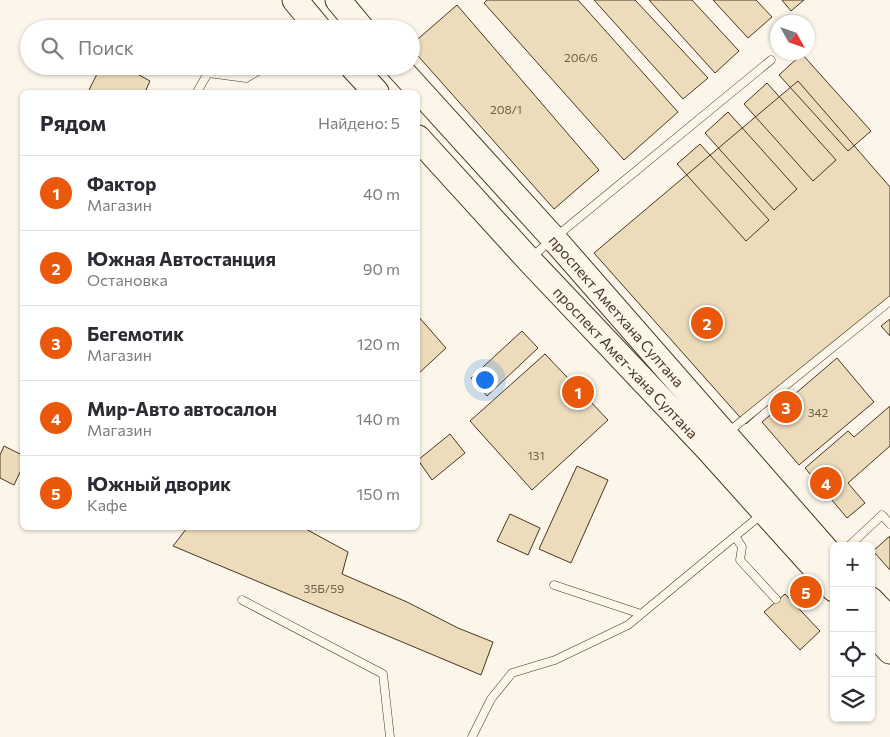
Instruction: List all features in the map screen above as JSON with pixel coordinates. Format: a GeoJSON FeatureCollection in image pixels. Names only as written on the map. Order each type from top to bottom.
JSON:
{"type":"FeatureCollection","features":[{"type":"Feature","properties":{"kind":"main road"},"geometry":{"type":"LineString","coordinates":[[295,0],[312,20]]}},
{"type":"Feature","properties":{"kind":"main road"},"geometry":{"type":"LineString","coordinates":[[360,75],[374,90]]}},
{"type":"Feature","properties":{"kind":"main road","name":"проспект Аметхана Султана"},"geometry":{"type":"LineString","coordinates":[[405,75],[419,90]]}},
{"type":"Feature","properties":{"kind":"main road","name":"проспект Аметхана Султана"},"geometry":{"type":"LineString","coordinates":[[420,91],[554,239],[716,441]]}},
{"type":"Feature","properties":{"kind":"main road","name":"проспект Амет-хана Султана"},"geometry":{"type":"LineString","coordinates":[[420,140],[529,260],[716,441],[830,570]]}},
{"type":"Feature","properties":{"kind":"main road"},"geometry":{"type":"LineString","coordinates":[[875,604],[890,620]]}},
{"type":"Feature","properties":{"kind":"main road"},"geometry":{"type":"LineString","coordinates":[[873,632],[890,651]]}},
{"type":"Feature","properties":{"kind":"lane"},"geometry":{"type":"LineString","coordinates":[[529,260],[771,60]]}},
{"type":"Feature","properties":{"kind":"lane"},"geometry":{"type":"LineString","coordinates":[[198,90],[207,75]]}},
{"type":"Feature","properties":{"kind":"lane"},"geometry":{"type":"LineString","coordinates":[[223,75],[246,78],[252,75]]}},
{"type":"Feature","properties":{"kind":"lane"},"geometry":{"type":"LineString","coordinates":[[716,441],[890,301]]}},
{"type":"Feature","properties":{"kind":"lane"},"geometry":{"type":"LineString","coordinates":[[472,737],[491,699],[512,673],[555,660],[628,625],[773,505]]}},
{"type":"Feature","properties":{"kind":"lane"},"geometry":{"type":"LineString","coordinates":[[853,542],[882,515],[890,524]]}},
{"type":"Feature","properties":{"kind":"lane"},"geometry":{"type":"LineString","coordinates":[[736,536],[742,547],[740,560],[776,599]]}},
{"type":"Feature","properties":{"kind":"lane"},"geometry":{"type":"LineString","coordinates":[[554,585],[641,614]]}},
{"type":"Feature","properties":{"kind":"lane"},"geometry":{"type":"LineString","coordinates":[[242,600],[383,674],[390,737]]}},
{"type":"Feature","properties":{"kind":"building"},"geometry":{"type":"Polygon","coordinates":[[[487,0],[578,0],[678,112],[624,160],[484,3],[487,0]]]}},
{"type":"Feature","properties":{"kind":"building"},"geometry":{"type":"Polygon","coordinates":[[[594,0],[635,0],[708,78],[683,99],[594,0]]]}},
{"type":"Feature","properties":{"kind":"building"},"geometry":{"type":"Polygon","coordinates":[[[649,0],[692,0],[739,51],[715,73],[649,0]]]}},
{"type":"Feature","properties":{"kind":"building"},"geometry":{"type":"Polygon","coordinates":[[[713,0],[756,0],[770,15],[770,19],[748,38],[713,0]]]}},
{"type":"Feature","properties":{"kind":"building"},"geometry":{"type":"Polygon","coordinates":[[[782,0],[804,0],[791,11],[782,0]]]}},
{"type":"Feature","properties":{"kind":"building"},"geometry":{"type":"Polygon","coordinates":[[[457,5],[599,170],[554,209],[420,58],[420,37],[457,5]]]}},
{"type":"Feature","properties":{"kind":"building"},"geometry":{"type":"Polygon","coordinates":[[[795,60],[807,60],[871,131],[848,151],[779,75],[795,60]]]}},
{"type":"Feature","properties":{"kind":"building"},"geometry":{"type":"Polygon","coordinates":[[[96,75],[139,75],[150,81],[146,90],[89,90],[96,75]]]}},
{"type":"Feature","properties":{"kind":"building"},"geometry":{"type":"Polygon","coordinates":[[[798,81],[890,187],[890,296],[746,424],[594,253],[798,81]]]}},
{"type":"Feature","properties":{"kind":"building"},"geometry":{"type":"Polygon","coordinates":[[[767,83],[836,160],[813,181],[744,104],[767,83]]]}},
{"type":"Feature","properties":{"kind":"building"},"geometry":{"type":"Polygon","coordinates":[[[728,112],[797,189],[774,210],[705,133],[728,112]]]}},
{"type":"Feature","properties":{"kind":"building"},"geometry":{"type":"Polygon","coordinates":[[[700,144],[769,220],[746,241],[677,164],[700,144]]]}},
{"type":"Feature","properties":{"kind":"building"},"geometry":{"type":"Polygon","coordinates":[[[420,318],[446,348],[420,372],[420,318]]]}},
{"type":"Feature","properties":{"kind":"building"},"geometry":{"type":"Polygon","coordinates":[[[890,319],[890,336],[881,326],[890,319]]]}},
{"type":"Feature","properties":{"kind":"building"},"geometry":{"type":"Polygon","coordinates":[[[522,331],[538,348],[487,396],[471,378],[522,331]]]}},
{"type":"Feature","properties":{"kind":"building"},"geometry":{"type":"Polygon","coordinates":[[[545,354],[608,420],[532,490],[470,421],[545,354]]]}},
{"type":"Feature","properties":{"kind":"building"},"geometry":{"type":"Polygon","coordinates":[[[837,358],[874,402],[799,465],[762,422],[837,358]]]}},
{"type":"Feature","properties":{"kind":"building"},"geometry":{"type":"Polygon","coordinates":[[[890,406],[890,446],[848,483],[865,503],[847,518],[805,468],[848,431],[854,437],[890,406]]]}},
{"type":"Feature","properties":{"kind":"building"},"geometry":{"type":"Polygon","coordinates":[[[450,434],[465,453],[432,480],[420,463],[420,458],[450,434]]]}},
{"type":"Feature","properties":{"kind":"building"},"geometry":{"type":"Polygon","coordinates":[[[4,446],[20,454],[20,472],[14,485],[0,478],[0,455],[4,446]]]}},
{"type":"Feature","properties":{"kind":"building"},"geometry":{"type":"Polygon","coordinates":[[[577,466],[608,480],[571,563],[539,549],[577,466]]]}},
{"type":"Feature","properties":{"kind":"building"},"geometry":{"type":"Polygon","coordinates":[[[510,514],[540,528],[528,555],[497,541],[510,514]]]}},
{"type":"Feature","properties":{"kind":"building"},"geometry":{"type":"Polygon","coordinates":[[[185,530],[308,530],[348,552],[342,574],[407,602],[458,628],[493,642],[481,675],[173,546],[185,530]]]}},
{"type":"Feature","properties":{"kind":"building"},"geometry":{"type":"Polygon","coordinates":[[[890,536],[890,570],[875,553],[875,549],[890,536]]]}},
{"type":"Feature","properties":{"kind":"building"},"geometry":{"type":"Polygon","coordinates":[[[785,594],[820,631],[800,650],[764,612],[785,594]]]}},
{"type":"Feature","properties":{"kind":"place","name":"Южная Автостанция"},"geometry":{"type":"Point","coordinates":[707,323]}},
{"type":"Feature","properties":{"kind":"place","name":"Фактор"},"geometry":{"type":"Point","coordinates":[578,392]}},
{"type":"Feature","properties":{"kind":"place","name":"Бегемотик"},"geometry":{"type":"Point","coordinates":[786,407]}},
{"type":"Feature","properties":{"kind":"place","name":"Мир-Авто автосалон"},"geometry":{"type":"Point","coordinates":[826,483]}},
{"type":"Feature","properties":{"kind":"place","name":"Южный дворик"},"geometry":{"type":"Point","coordinates":[806,592]}}]}
